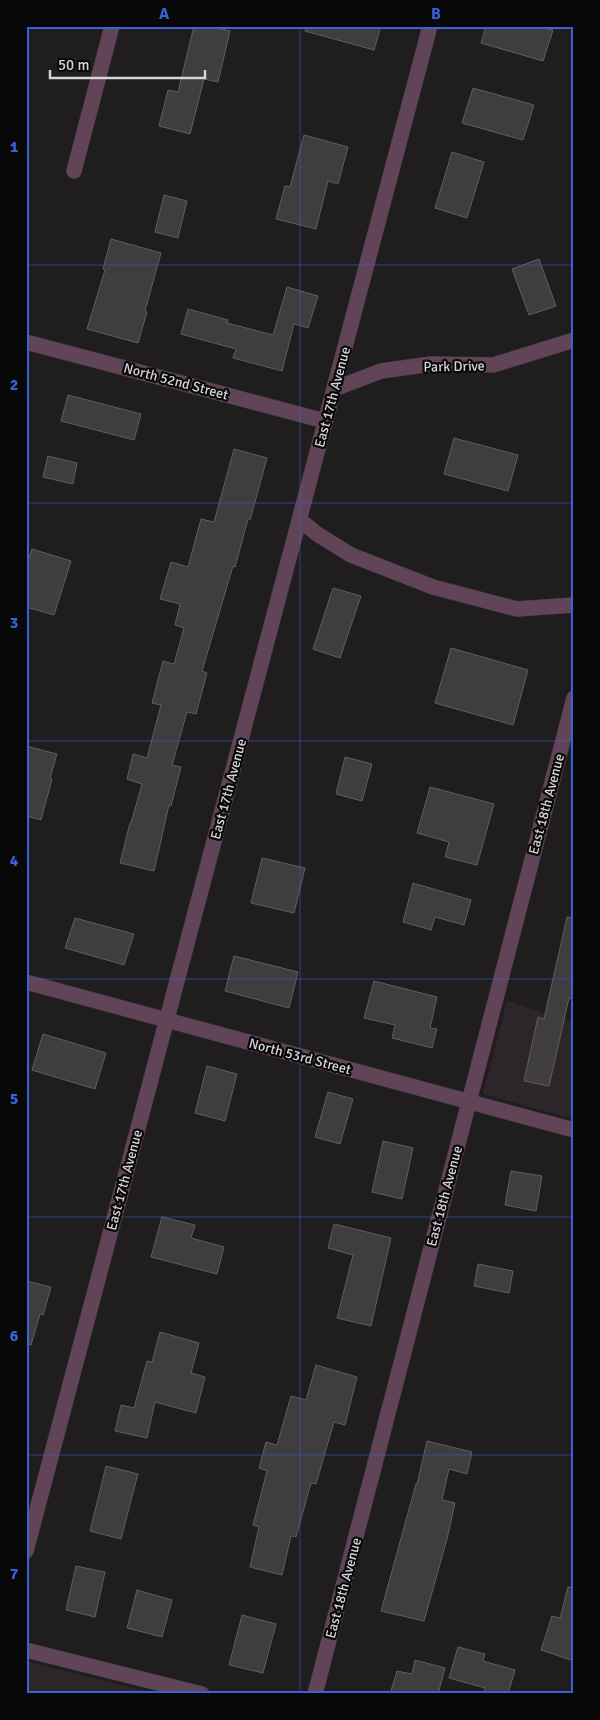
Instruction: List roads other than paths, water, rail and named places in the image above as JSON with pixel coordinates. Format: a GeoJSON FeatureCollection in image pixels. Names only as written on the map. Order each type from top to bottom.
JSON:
{"type":"FeatureCollection","features":[{"type":"Feature","properties":{"kind":"street"},"geometry":{"type":"LineString","coordinates":[[74,171],[112,26]]}},
{"type":"Feature","properties":{"kind":"street","name":"East 17th Avenue"},"geometry":{"type":"LineString","coordinates":[[26,1551],[430,26]]}},
{"type":"Feature","properties":{"kind":"street","name":"Park Drive"},"geometry":{"type":"LineString","coordinates":[[334,389],[382,371],[431,364],[493,365],[574,340]]}},
{"type":"Feature","properties":{"kind":"street","name":"North 52nd Street"},"geometry":{"type":"LineString","coordinates":[[26,342],[326,421]]}},
{"type":"Feature","properties":{"kind":"street"},"geometry":{"type":"LineString","coordinates":[[300,520],[317,534],[351,555],[433,587],[518,609],[574,605]]}},
{"type":"Feature","properties":{"kind":"street","name":"East 18th Avenue"},"geometry":{"type":"LineString","coordinates":[[315,1694],[574,698]]}},
{"type":"Feature","properties":{"kind":"street","name":"North 53rd Street"},"geometry":{"type":"LineString","coordinates":[[26,982],[574,1130]]}},
{"type":"Feature","properties":{"kind":"street"},"geometry":{"type":"LineString","coordinates":[[26,1650],[202,1694]]}}]}
